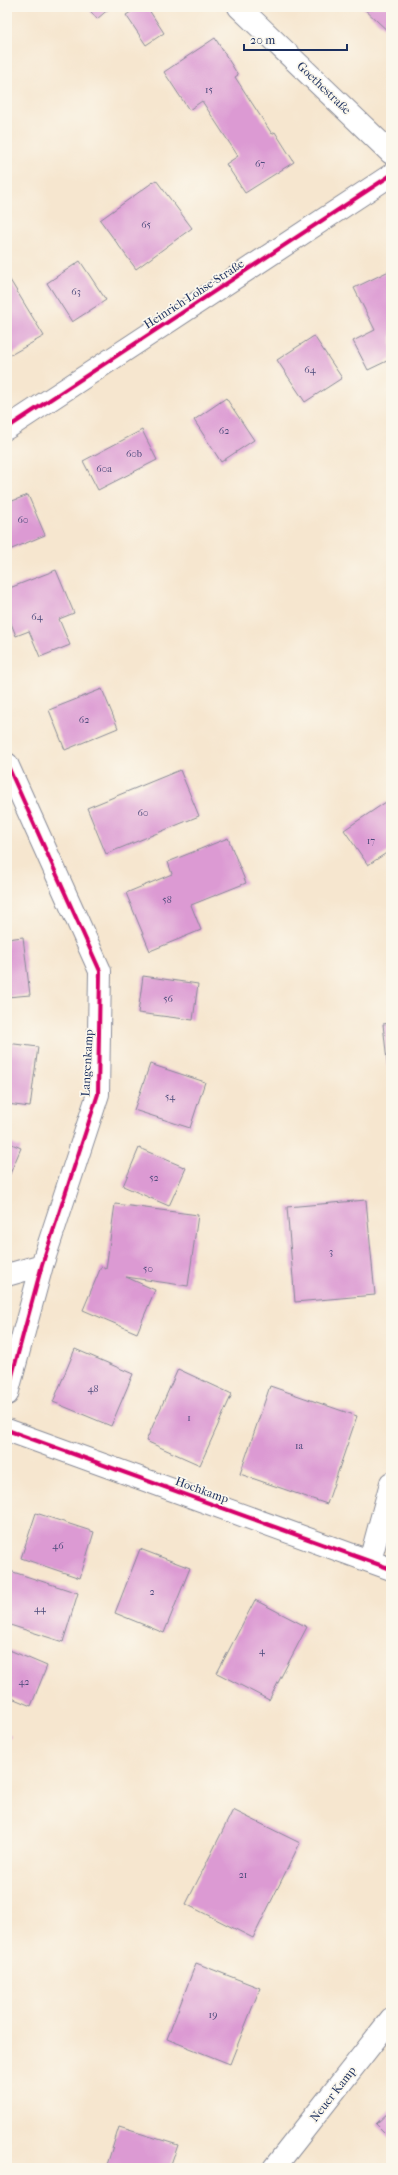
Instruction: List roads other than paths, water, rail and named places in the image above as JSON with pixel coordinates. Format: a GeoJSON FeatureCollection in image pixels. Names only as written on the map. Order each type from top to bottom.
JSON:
{"type":"FeatureCollection","features":[{"type":"Feature","properties":{"kind":"street","name":"Goethestraße"},"geometry":{"type":"LineString","coordinates":[[239,7],[391,153]]}},
{"type":"Feature","properties":{"kind":"street","name":"Heinrich-Lohse-Straße"},"geometry":{"type":"LineString","coordinates":[[7,428],[391,176]]}},
{"type":"Feature","properties":{"kind":"street","name":"Langenkamp"},"geometry":{"type":"LineString","coordinates":[[7,764],[100,971],[98,1094],[42,1265],[7,1394]]}},
{"type":"Feature","properties":{"kind":"street"},"geometry":{"type":"LineString","coordinates":[[7,1275],[42,1265]]}},
{"type":"Feature","properties":{"kind":"street","name":"Hochkamp"},"geometry":{"type":"LineString","coordinates":[[7,1430],[391,1569]]}},
{"type":"Feature","properties":{"kind":"street"},"geometry":{"type":"LineString","coordinates":[[370,1561],[391,1483]]}},
{"type":"Feature","properties":{"kind":"street","name":"Neuer Kamp"},"geometry":{"type":"LineString","coordinates":[[274,2168],[391,2019]]}}]}
